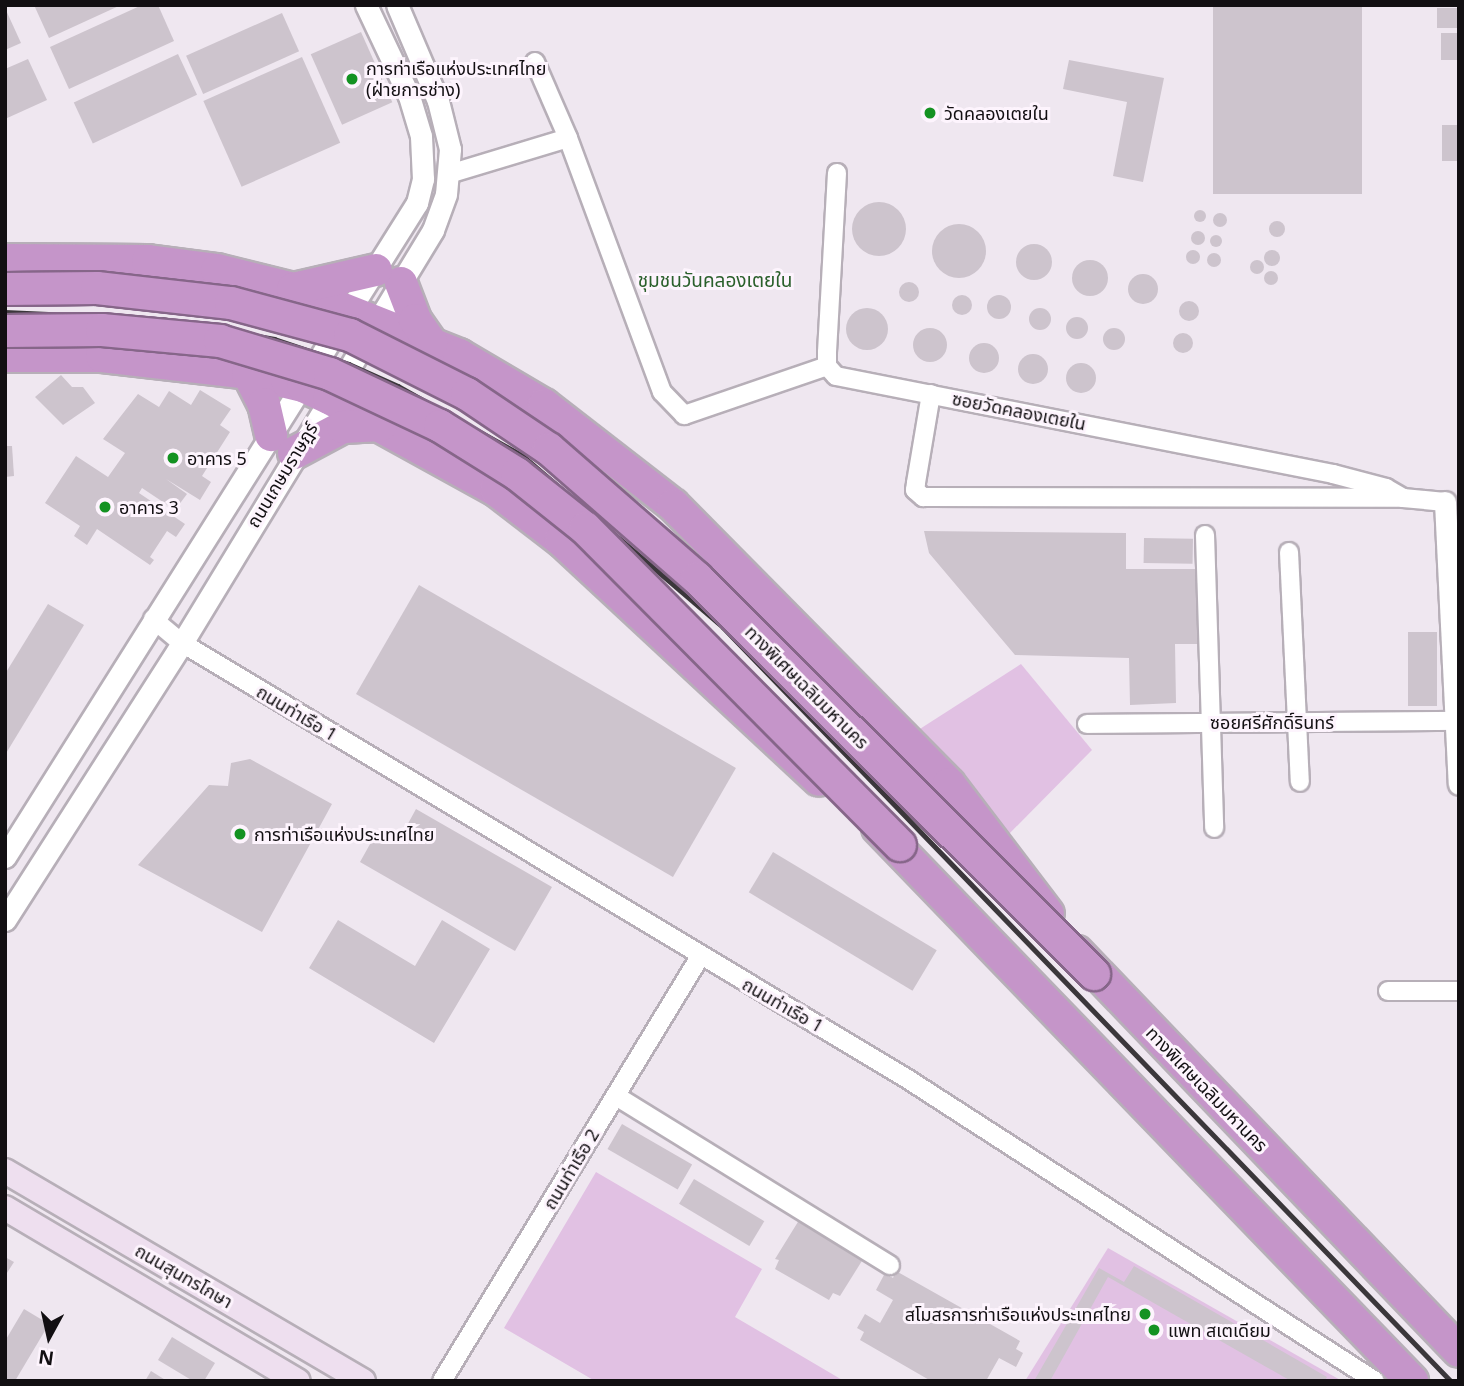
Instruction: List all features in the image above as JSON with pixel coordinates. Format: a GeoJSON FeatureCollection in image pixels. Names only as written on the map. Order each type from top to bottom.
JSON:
{"type":"FeatureCollection","features":[{"type":"Feature","properties":{"kind":"highway"},"geometry":{"type":"LineString","coordinates":[[18,259],[158,262],[217,270],[293,289],[432,344],[544,405],[673,505],[949,784],[1094,974]]}},
{"type":"Feature","properties":{"kind":"highway"},"geometry":{"type":"LineString","coordinates":[[293,289],[388,277],[432,344]]}},
{"type":"Feature","properties":{"kind":"highway","name":"ทางพิเศษเฉลิมมหานคร"},"geometry":{"type":"LineString","coordinates":[[5,289],[97,288],[231,303],[350,335],[467,394],[559,457],[697,578],[1094,974],[1459,1351]]}},
{"type":"Feature","properties":{"kind":"highway"},"geometry":{"type":"LineString","coordinates":[[5,331],[102,330],[220,341],[330,374],[440,426],[517,474],[585,528],[900,845],[1412,1381]]}},
{"type":"Feature","properties":{"kind":"highway"},"geometry":{"type":"LineString","coordinates":[[5,356],[102,356],[248,373],[316,392],[381,425],[496,490],[619,592],[779,748],[900,845]]}},
{"type":"Feature","properties":{"kind":"highway"},"geometry":{"type":"LineString","coordinates":[[248,373],[283,444],[343,427],[381,425]]}},
{"type":"Feature","properties":{"kind":"main road","name":"ถนนสุนทรโกษา"},"geometry":{"type":"LineString","coordinates":[[5,1171],[363,1381]]}},
{"type":"Feature","properties":{"kind":"main road","name":"ถนนสุนทรโกษา"},"geometry":{"type":"LineString","coordinates":[[5,1208],[298,1381]]}},
{"type":"Feature","properties":{"kind":"street","name":"ถนนเกษมราษฎร์"},"geometry":{"type":"LineString","coordinates":[[5,857],[153,619],[283,444],[388,277],[417,202],[424,158],[409,96],[366,5]]}},
{"type":"Feature","properties":{"kind":"street","name":"ถนนเกษมราษฎร์"},"geometry":{"type":"LineString","coordinates":[[388,277],[433,230],[449,174],[450,149],[438,101],[397,5]]}},
{"type":"Feature","properties":{"kind":"street"},"geometry":{"type":"LineString","coordinates":[[535,62],[568,138],[662,392],[673,407],[684,415],[828,366],[837,173]]}},
{"type":"Feature","properties":{"kind":"street"},"geometry":{"type":"LineString","coordinates":[[449,174],[568,138]]}},
{"type":"Feature","properties":{"kind":"street","name":"ซอยวัดคลองเตยใน"},"geometry":{"type":"LineString","coordinates":[[828,366],[845,380],[932,394],[1333,474],[1386,488],[1403,498]]}},
{"type":"Feature","properties":{"kind":"street","name":"ถนนเกษมราษฎร์"},"geometry":{"type":"LineString","coordinates":[[5,920],[183,643],[283,444],[316,392]]}},
{"type":"Feature","properties":{"kind":"street"},"geometry":{"type":"LineString","coordinates":[[932,394],[915,490],[923,497],[1403,498],[1445,502],[1459,784]]}},
{"type":"Feature","properties":{"kind":"street"},"geometry":{"type":"LineString","coordinates":[[1205,535],[1214,828]]}},
{"type":"Feature","properties":{"kind":"street"},"geometry":{"type":"LineString","coordinates":[[1289,552],[1300,782]]}},
{"type":"Feature","properties":{"kind":"street","name":"ถนนท่าเรือ 1"},"geometry":{"type":"LineString","coordinates":[[153,619],[183,643],[700,957],[906,1078],[1375,1381]]}},
{"type":"Feature","properties":{"kind":"street","name":"ซอยศรีศักดิ์รินทร์"},"geometry":{"type":"LineString","coordinates":[[1087,724],[1457,721]]}},
{"type":"Feature","properties":{"kind":"street","name":"ถนนท่าเรือ 2"},"geometry":{"type":"LineString","coordinates":[[442,1381],[700,957]]}},
{"type":"Feature","properties":{"kind":"street"},"geometry":{"type":"LineString","coordinates":[[1388,991],[1459,991]]}},
{"type":"Feature","properties":{"kind":"street"},"geometry":{"type":"LineString","coordinates":[[616,1096],[890,1265]]}},
{"type":"Feature","properties":{"kind":"shaded area"},"geometry":{"type":"Polygon","coordinates":[[[1021,664],[1092,750],[1007,836],[912,734],[1021,664]]]}},
{"type":"Feature","properties":{"kind":"shaded area"},"geometry":{"type":"Polygon","coordinates":[[[596,1172],[762,1269],[735,1317],[844,1381],[595,1381],[504,1328],[596,1172]]]}},
{"type":"Feature","properties":{"kind":"shaded area","name":"แพท สเตเดียม"},"geometry":{"type":"Polygon","coordinates":[[[1108,1248],[1342,1381],[1025,1381],[1108,1248]]]}},
{"type":"Feature","properties":{"kind":"building"},"geometry":{"type":"Polygon","coordinates":[[[34,5],[121,5],[49,38],[34,5]]]}},
{"type":"Feature","properties":{"kind":"building"},"geometry":{"type":"Polygon","coordinates":[[[142,5],[158,5],[174,41],[69,89],[50,47],[142,5]]]}},
{"type":"Feature","properties":{"kind":"building"},"geometry":{"type":"Polygon","coordinates":[[[1213,5],[1362,5],[1362,194],[1213,194],[1213,5]]]}},
{"type":"Feature","properties":{"kind":"building"},"geometry":{"type":"Polygon","coordinates":[[[5,8],[21,43],[5,50],[5,8]]]}},
{"type":"Feature","properties":{"kind":"building"},"geometry":{"type":"Polygon","coordinates":[[[1437,8],[1459,8],[1459,28],[1437,28],[1437,8]]]}},
{"type":"Feature","properties":{"kind":"building"},"geometry":{"type":"Polygon","coordinates":[[[282,13],[299,51],[203,94],[186,56],[282,13]]]}},
{"type":"Feature","properties":{"kind":"building","name":"การท่าเรือแห่งประเทศไทย (ฝ่ายการช่าง)"},"geometry":{"type":"Polygon","coordinates":[[[361,32],[392,102],[342,125],[311,54],[361,32]]]}},
{"type":"Feature","properties":{"kind":"building"},"geometry":{"type":"Polygon","coordinates":[[[1441,33],[1459,33],[1459,60],[1441,60],[1441,33]]]}},
{"type":"Feature","properties":{"kind":"building"},"geometry":{"type":"Polygon","coordinates":[[[178,54],[197,95],[93,143],[74,103],[178,54]]]}},
{"type":"Feature","properties":{"kind":"building"},"geometry":{"type":"Polygon","coordinates":[[[302,57],[340,143],[242,187],[203,101],[302,57]]]}},
{"type":"Feature","properties":{"kind":"building"},"geometry":{"type":"Polygon","coordinates":[[[28,59],[47,100],[5,119],[5,69],[28,59]]]}},
{"type":"Feature","properties":{"kind":"building"},"geometry":{"type":"Polygon","coordinates":[[[1069,60],[1164,78],[1143,182],[1113,176],[1127,102],[1063,89],[1069,60]]]}},
{"type":"Feature","properties":{"kind":"building"},"geometry":{"type":"Polygon","coordinates":[[[1442,125],[1459,125],[1459,161],[1442,161],[1442,125]]]}},
{"type":"Feature","properties":{"kind":"building"},"geometry":{"type":"Polygon","coordinates":[[[879,202],[898,210],[906,229],[898,248],[879,256],[860,248],[852,229],[860,210],[879,202]]]}},
{"type":"Feature","properties":{"kind":"building"},"geometry":{"type":"Polygon","coordinates":[[[1195,211],[1205,211],[1205,221],[1195,221],[1195,211]]]}},
{"type":"Feature","properties":{"kind":"building"},"geometry":{"type":"Polygon","coordinates":[[[1220,213],[1225,215],[1225,225],[1220,227],[1215,225],[1213,220],[1215,215],[1220,213]]]}},
{"type":"Feature","properties":{"kind":"building"},"geometry":{"type":"Polygon","coordinates":[[[1274,221],[1280,221],[1285,229],[1283,235],[1274,237],[1269,232],[1269,226],[1274,221]]]}},
{"type":"Feature","properties":{"kind":"building"},"geometry":{"type":"Polygon","coordinates":[[[959,224],[978,232],[986,251],[978,270],[959,278],[940,270],[932,251],[940,232],[959,224]]]}},
{"type":"Feature","properties":{"kind":"building"},"geometry":{"type":"Polygon","coordinates":[[[1198,231],[1203,233],[1203,243],[1198,245],[1193,243],[1191,238],[1193,233],[1198,231]]]}},
{"type":"Feature","properties":{"kind":"building"},"geometry":{"type":"Polygon","coordinates":[[[1211,236],[1221,236],[1221,246],[1211,246],[1211,236]]]}},
{"type":"Feature","properties":{"kind":"building"},"geometry":{"type":"Polygon","coordinates":[[[1034,244],[1047,249],[1052,262],[1047,275],[1034,280],[1021,275],[1016,262],[1021,249],[1034,244]]]}},
{"type":"Feature","properties":{"kind":"building"},"geometry":{"type":"Polygon","coordinates":[[[1193,250],[1198,252],[1198,262],[1193,264],[1188,262],[1186,257],[1188,252],[1193,250]]]}},
{"type":"Feature","properties":{"kind":"building"},"geometry":{"type":"Polygon","coordinates":[[[1269,250],[1275,250],[1280,258],[1278,264],[1269,266],[1264,261],[1264,255],[1269,250]]]}},
{"type":"Feature","properties":{"kind":"building"},"geometry":{"type":"Polygon","coordinates":[[[1214,253],[1219,255],[1219,265],[1214,267],[1209,265],[1207,260],[1209,255],[1214,253]]]}},
{"type":"Feature","properties":{"kind":"building"},"geometry":{"type":"Polygon","coordinates":[[[1090,260],[1103,265],[1108,278],[1103,291],[1090,296],[1077,291],[1072,278],[1077,265],[1090,260]]]}},
{"type":"Feature","properties":{"kind":"building"},"geometry":{"type":"Polygon","coordinates":[[[1257,260],[1262,262],[1262,272],[1257,274],[1252,272],[1250,267],[1252,262],[1257,260]]]}},
{"type":"Feature","properties":{"kind":"building"},"geometry":{"type":"Polygon","coordinates":[[[1271,271],[1276,273],[1276,283],[1271,285],[1266,283],[1264,278],[1266,273],[1271,271]]]}},
{"type":"Feature","properties":{"kind":"building"},"geometry":{"type":"Polygon","coordinates":[[[1143,274],[1154,278],[1158,289],[1154,300],[1143,304],[1132,300],[1128,289],[1132,278],[1143,274]]]}},
{"type":"Feature","properties":{"kind":"building"},"geometry":{"type":"Polygon","coordinates":[[[909,282],[916,285],[919,292],[916,299],[909,302],[902,299],[899,292],[902,285],[909,282]]]}},
{"type":"Feature","properties":{"kind":"building"},"geometry":{"type":"Polygon","coordinates":[[[962,295],[969,298],[972,305],[969,312],[962,315],[955,312],[952,305],[955,298],[962,295]]]}},
{"type":"Feature","properties":{"kind":"building"},"geometry":{"type":"Polygon","coordinates":[[[999,295],[1007,299],[1011,307],[1007,315],[999,319],[991,315],[987,307],[991,299],[999,295]]]}},
{"type":"Feature","properties":{"kind":"building"},"geometry":{"type":"Polygon","coordinates":[[[1189,301],[1196,304],[1199,311],[1196,318],[1189,321],[1182,318],[1179,311],[1182,304],[1189,301]]]}},
{"type":"Feature","properties":{"kind":"building"},"geometry":{"type":"Polygon","coordinates":[[[867,308],[882,314],[888,329],[882,344],[867,350],[852,344],[846,329],[852,314],[867,308]]]}},
{"type":"Feature","properties":{"kind":"building"},"geometry":{"type":"Polygon","coordinates":[[[1040,308],[1048,311],[1051,319],[1048,327],[1040,330],[1032,327],[1029,319],[1032,311],[1040,308]]]}},
{"type":"Feature","properties":{"kind":"building"},"geometry":{"type":"Polygon","coordinates":[[[1077,317],[1085,320],[1088,328],[1085,336],[1077,339],[1069,336],[1066,328],[1069,320],[1077,317]]]}},
{"type":"Feature","properties":{"kind":"building"},"geometry":{"type":"Polygon","coordinates":[[[930,328],[942,333],[947,345],[942,357],[930,362],[918,357],[913,345],[918,333],[930,328]]]}},
{"type":"Feature","properties":{"kind":"building"},"geometry":{"type":"Polygon","coordinates":[[[1114,328],[1122,331],[1125,339],[1122,347],[1114,350],[1106,347],[1103,339],[1106,331],[1114,328]]]}},
{"type":"Feature","properties":{"kind":"building"},"geometry":{"type":"Polygon","coordinates":[[[1183,333],[1190,336],[1193,343],[1190,350],[1183,353],[1176,350],[1173,343],[1176,336],[1183,333]]]}},
{"type":"Feature","properties":{"kind":"building"},"geometry":{"type":"Polygon","coordinates":[[[984,343],[995,347],[999,358],[995,369],[984,373],[973,369],[969,358],[973,347],[984,343]]]}},
{"type":"Feature","properties":{"kind":"building"},"geometry":{"type":"Polygon","coordinates":[[[1033,354],[1044,358],[1048,369],[1044,380],[1033,384],[1022,380],[1018,369],[1022,358],[1033,354]]]}},
{"type":"Feature","properties":{"kind":"building"},"geometry":{"type":"Polygon","coordinates":[[[1081,363],[1092,367],[1096,378],[1092,389],[1081,393],[1070,389],[1066,378],[1070,367],[1081,363]]]}},
{"type":"Feature","properties":{"kind":"building"},"geometry":{"type":"Polygon","coordinates":[[[61,375],[72,387],[83,387],[95,403],[63,425],[35,397],[61,375]]]}},
{"type":"Feature","properties":{"kind":"building"},"geometry":{"type":"Polygon","coordinates":[[[200,390],[231,409],[220,425],[230,432],[202,476],[211,482],[200,500],[166,479],[187,494],[175,510],[142,488],[139,493],[185,524],[176,537],[167,531],[150,557],[154,560],[150,565],[97,529],[87,545],[74,536],[80,526],[45,503],[76,456],[108,477],[125,453],[103,439],[138,394],[159,407],[169,391],[191,405],[200,390]]]}},
{"type":"Feature","properties":{"kind":"building"},"geometry":{"type":"Polygon","coordinates":[[[5,446],[12,446],[14,476],[5,477],[5,446]]]}},
{"type":"Feature","properties":{"kind":"building"},"geometry":{"type":"Polygon","coordinates":[[[924,531],[1126,533],[1126,569],[1206,569],[1209,644],[1175,644],[1176,703],[1130,705],[1129,658],[1015,655],[929,553],[924,531]]]}},
{"type":"Feature","properties":{"kind":"building"},"geometry":{"type":"Polygon","coordinates":[[[1144,538],[1193,539],[1193,564],[1144,563],[1144,538]]]}},
{"type":"Feature","properties":{"kind":"building"},"geometry":{"type":"Polygon","coordinates":[[[419,585],[736,768],[673,877],[356,694],[419,585]]]}},
{"type":"Feature","properties":{"kind":"building"},"geometry":{"type":"Polygon","coordinates":[[[48,604],[84,625],[5,755],[5,674],[48,604]]]}},
{"type":"Feature","properties":{"kind":"building"},"geometry":{"type":"Polygon","coordinates":[[[1408,632],[1437,632],[1437,706],[1408,706],[1408,632]]]}},
{"type":"Feature","properties":{"kind":"building","name":"การท่าเรือแห่งประเทศไทย"},"geometry":{"type":"Polygon","coordinates":[[[250,759],[332,804],[262,932],[138,865],[209,785],[228,786],[231,763],[250,759]]]}},
{"type":"Feature","properties":{"kind":"building"},"geometry":{"type":"Polygon","coordinates":[[[416,809],[552,887],[515,951],[360,862],[379,828],[399,840],[416,809]]]}},
{"type":"Feature","properties":{"kind":"building"},"geometry":{"type":"Polygon","coordinates":[[[773,852],[937,950],[913,991],[749,892],[773,852]]]}},
{"type":"Feature","properties":{"kind":"building"},"geometry":{"type":"Polygon","coordinates":[[[338,920],[415,966],[442,920],[490,949],[434,1043],[309,968],[338,920]]]}},
{"type":"Feature","properties":{"kind":"building"},"geometry":{"type":"Polygon","coordinates":[[[622,1124],[692,1164],[678,1190],[608,1149],[622,1124]]]}},
{"type":"Feature","properties":{"kind":"building"},"geometry":{"type":"Polygon","coordinates":[[[694,1179],[764,1221],[749,1246],[679,1204],[694,1179]]]}},
{"type":"Feature","properties":{"kind":"building"},"geometry":{"type":"Polygon","coordinates":[[[801,1217],[865,1256],[840,1296],[833,1293],[829,1300],[775,1269],[779,1260],[775,1259],[801,1217]]]}},
{"type":"Feature","properties":{"kind":"building"},"geometry":{"type":"Polygon","coordinates":[[[5,1257],[14,1262],[5,1276],[5,1257]]]}},
{"type":"Feature","properties":{"kind":"building"},"geometry":{"type":"Polygon","coordinates":[[[1134,1266],[1327,1377],[1325,1381],[1291,1381],[1108,1277],[1050,1381],[1034,1381],[1099,1268],[1124,1282],[1134,1266]]]}},
{"type":"Feature","properties":{"kind":"building"},"geometry":{"type":"Polygon","coordinates":[[[896,1271],[1020,1341],[1016,1349],[1023,1353],[1016,1367],[999,1358],[986,1381],[931,1381],[860,1340],[864,1332],[857,1328],[865,1314],[880,1323],[893,1300],[876,1290],[885,1273],[893,1278],[896,1271]]]}},
{"type":"Feature","properties":{"kind":"building"},"geometry":{"type":"Polygon","coordinates":[[[24,1309],[49,1324],[15,1381],[5,1381],[5,1341],[24,1309]]]}},
{"type":"Feature","properties":{"kind":"building"},"geometry":{"type":"Polygon","coordinates":[[[172,1337],[215,1363],[204,1381],[193,1381],[158,1360],[172,1337]]]}},
{"type":"Feature","properties":{"kind":"building"},"geometry":{"type":"Polygon","coordinates":[[[151,1371],[167,1381],[145,1381],[151,1371]]]}},
{"type":"Feature","properties":{"kind":"railway"},"geometry":{"type":"LineString","coordinates":[[5,312],[162,319],[274,339],[349,364],[398,386],[523,456],[723,627],[1451,1381]]}},
{"type":"Feature","properties":{"kind":"place","name":"การท่าเรือแห่งประเทศไทย (ฝ่ายการช่าง)"},"geometry":{"type":"Point","coordinates":[352,79]}},
{"type":"Feature","properties":{"kind":"place","name":"วัดคลองเตยใน"},"geometry":{"type":"Point","coordinates":[930,113]}},
{"type":"Feature","properties":{"kind":"place","name":"อาคาร 5"},"geometry":{"type":"Point","coordinates":[173,458]}},
{"type":"Feature","properties":{"kind":"place","name":"อาคาร 3"},"geometry":{"type":"Point","coordinates":[105,507]}},
{"type":"Feature","properties":{"kind":"place","name":"การท่าเรือแห่งประเทศไทย"},"geometry":{"type":"Point","coordinates":[240,834]}},
{"type":"Feature","properties":{"kind":"place","name":"สโมสรการท่าเรือแห่งประเทศไทย"},"geometry":{"type":"Point","coordinates":[1145,1314]}},
{"type":"Feature","properties":{"kind":"place","name":"แพท สเตเดียม"},"geometry":{"type":"Point","coordinates":[1154,1330]}},
{"type":"Feature","properties":{"kind":"district","name":"ชุมชนวันคลองเตยใน"},"geometry":{"type":"Point","coordinates":[715,281]}}]}
